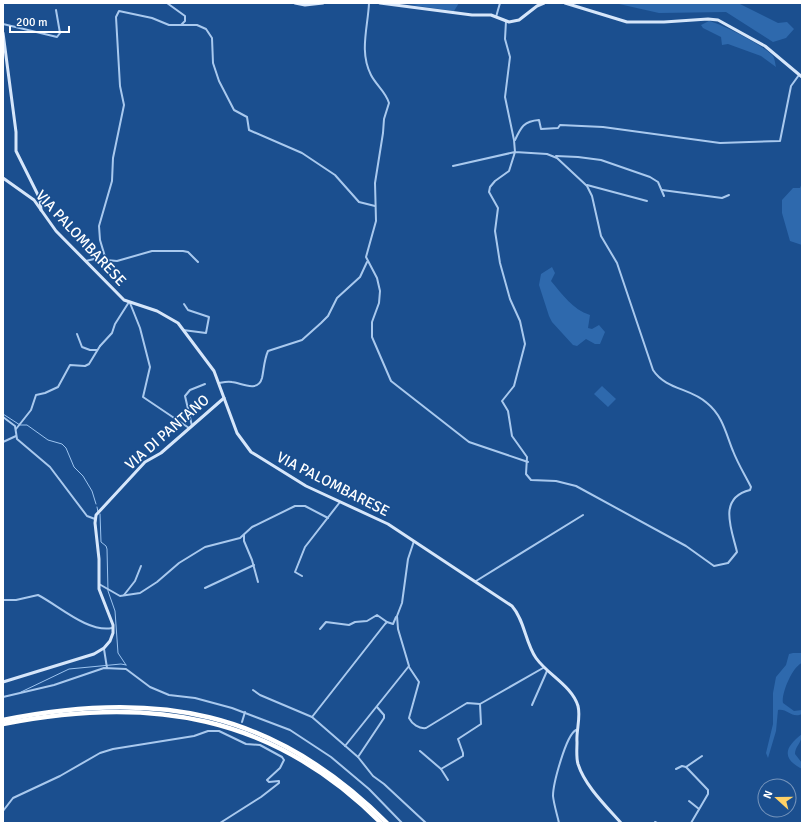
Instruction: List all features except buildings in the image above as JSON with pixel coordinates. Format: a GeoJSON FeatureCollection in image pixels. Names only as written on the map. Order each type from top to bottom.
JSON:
{"type":"FeatureCollection","features":[{"type":"Feature","properties":{"kind":"highway"},"geometry":{"type":"LineString","coordinates":[[3,720],[67,710],[107,707],[144,707],[208,717],[259,733],[285,745],[316,763],[342,782],[387,823]]}},
{"type":"Feature","properties":{"kind":"highway"},"geometry":{"type":"LineString","coordinates":[[3,724],[68,714],[107,711],[172,714],[207,721],[235,729],[284,749],[314,767],[341,786],[381,823]]}},
{"type":"Feature","properties":{"kind":"street"},"geometry":{"type":"LineString","coordinates":[[167,3],[185,16],[185,21],[181,25]]}},
{"type":"Feature","properties":{"kind":"street"},"geometry":{"type":"LineString","coordinates":[[295,3],[304,5],[323,3]]}},
{"type":"Feature","properties":{"kind":"street"},"geometry":{"type":"LineString","coordinates":[[369,3],[364,41],[368,65],[371,75],[385,94],[389,104],[384,119],[384,133],[375,183],[376,221],[366,256],[367,261],[377,278],[380,294],[372,322],[372,337],[391,381],[469,442],[528,462]]}},
{"type":"Feature","properties":{"kind":"street"},"geometry":{"type":"LineString","coordinates":[[380,3],[472,15],[491,14],[506,21],[519,20],[535,7],[544,3]]}},
{"type":"Feature","properties":{"kind":"street"},"geometry":{"type":"LineString","coordinates":[[496,16],[500,3]]}},
{"type":"Feature","properties":{"kind":"street"},"geometry":{"type":"LineString","coordinates":[[514,141],[520,129],[525,124],[529,121],[539,120],[542,129],[558,128],[560,125],[586,125],[720,143],[780,141],[790,86],[801,76],[764,46],[718,20],[708,19],[664,22],[627,22],[565,3]]}},
{"type":"Feature","properties":{"kind":"street"},"geometry":{"type":"LineString","coordinates":[[3,24],[57,36],[60,32],[56,10]]}},
{"type":"Feature","properties":{"kind":"street"},"geometry":{"type":"LineString","coordinates":[[106,260],[100,240],[99,226],[112,181],[113,158],[124,105],[121,87],[116,15],[118,12],[122,11],[131,15],[152,18],[167,24],[199,25],[210,34],[212,40],[213,63],[218,78],[234,110],[248,117],[249,130],[302,153],[335,175],[360,203],[375,206]]}},
{"type":"Feature","properties":{"kind":"street"},"geometry":{"type":"LineString","coordinates":[[506,21],[505,39],[510,57],[504,94],[514,141],[514,152],[509,171],[496,180],[490,187],[489,192],[498,208],[495,231],[501,266],[507,281],[510,297],[519,318],[525,341],[524,352],[515,384],[511,392],[502,402],[508,411],[512,436],[525,454],[528,462],[526,473],[530,480],[558,481],[578,487],[684,545],[714,566],[728,563],[737,553],[730,531],[729,518],[734,498],[740,493],[750,490],[751,487],[734,452],[723,423],[712,408],[692,393],[664,382],[653,370],[617,263],[602,238],[591,193],[585,185],[555,157]]}},
{"type":"Feature","properties":{"kind":"street"},"geometry":{"type":"LineString","coordinates":[[3,33],[16,132],[16,151],[40,199],[41,210]]}},
{"type":"Feature","properties":{"kind":"street"},"geometry":{"type":"LineString","coordinates":[[453,166],[514,152],[546,154],[555,157],[580,157],[607,162],[653,178],[664,196]]}},
{"type":"Feature","properties":{"kind":"street","name":"VIA PALOMBARESE"},"geometry":{"type":"LineString","coordinates":[[3,178],[31,198],[52,226],[129,303],[148,308],[168,316],[177,322],[209,364],[220,383],[236,433],[249,451],[306,486],[386,523],[474,582],[501,597],[513,607],[520,619],[532,652],[543,668],[568,689],[575,699],[579,712],[576,730],[577,757],[580,769],[599,798],[621,823]]}},
{"type":"Feature","properties":{"kind":"street"},"geometry":{"type":"LineString","coordinates":[[585,185],[647,202]]}},
{"type":"Feature","properties":{"kind":"street"},"geometry":{"type":"LineString","coordinates":[[661,189],[722,198],[730,195]]}},
{"type":"Feature","properties":{"kind":"street"},"geometry":{"type":"LineString","coordinates":[[86,261],[95,259],[117,261],[153,251],[184,251],[198,262]]}},
{"type":"Feature","properties":{"kind":"street"},"geometry":{"type":"LineString","coordinates":[[220,383],[231,382],[250,387],[258,384],[262,380],[262,369],[268,351],[302,340],[322,322],[328,315],[338,297],[360,276],[367,261]]}},
{"type":"Feature","properties":{"kind":"street"},"geometry":{"type":"LineString","coordinates":[[76,334],[80,344],[85,349],[95,351],[112,333],[114,325],[129,303]]}},
{"type":"Feature","properties":{"kind":"street"},"geometry":{"type":"LineString","coordinates":[[129,303],[139,326],[150,366],[143,396],[190,427]]}},
{"type":"Feature","properties":{"kind":"street"},"geometry":{"type":"LineString","coordinates":[[183,330],[206,333],[209,317],[188,309],[184,304]]}},
{"type":"Feature","properties":{"kind":"street"},"geometry":{"type":"LineString","coordinates":[[16,429],[30,410],[36,395],[46,393],[58,387],[70,365],[85,366],[90,363],[100,346]]}},
{"type":"Feature","properties":{"kind":"street"},"geometry":{"type":"LineString","coordinates":[[190,427],[185,396],[190,390],[204,384]]}},
{"type":"Feature","properties":{"kind":"street","name":"VIA DI PANTANO"},"geometry":{"type":"LineString","coordinates":[[95,519],[100,511],[146,461],[160,454],[224,398]]}},
{"type":"Feature","properties":{"kind":"street"},"geometry":{"type":"LineString","coordinates":[[3,417],[13,424],[16,429],[16,436],[18,440],[47,464],[87,516],[95,519],[100,596],[111,618],[114,628],[111,638],[104,648],[94,654],[3,682]]}},
{"type":"Feature","properties":{"kind":"street"},"geometry":{"type":"LineString","coordinates":[[3,442],[16,436]]}},
{"type":"Feature","properties":{"kind":"street"},"geometry":{"type":"LineString","coordinates":[[302,576],[295,572],[302,554],[340,501]]}},
{"type":"Feature","properties":{"kind":"street"},"geometry":{"type":"LineString","coordinates":[[98,583],[118,596],[142,592],[180,563],[206,547],[230,542],[244,535],[251,528],[296,505],[305,506],[328,518]]}},
{"type":"Feature","properties":{"kind":"street"},"geometry":{"type":"LineString","coordinates":[[474,582],[583,515]]}},
{"type":"Feature","properties":{"kind":"street"},"geometry":{"type":"LineString","coordinates":[[244,535],[244,542],[254,566],[258,582]]}},
{"type":"Feature","properties":{"kind":"street"},"geometry":{"type":"LineString","coordinates":[[320,629],[327,622],[350,625],[356,622],[367,621],[378,615],[387,622],[393,624],[402,604],[408,559],[414,541]]}},
{"type":"Feature","properties":{"kind":"street"},"geometry":{"type":"LineString","coordinates":[[123,596],[134,582],[141,566]]}},
{"type":"Feature","properties":{"kind":"street"},"geometry":{"type":"LineString","coordinates":[[205,588],[254,566]]}},
{"type":"Feature","properties":{"kind":"street"},"geometry":{"type":"LineString","coordinates":[[3,600],[16,600],[38,595],[55,607],[90,625],[108,629],[114,628]]}},
{"type":"Feature","properties":{"kind":"street"},"geometry":{"type":"LineString","coordinates":[[345,746],[409,667],[410,663],[398,629],[397,616]]}},
{"type":"Feature","properties":{"kind":"street"},"geometry":{"type":"LineString","coordinates":[[312,717],[387,622]]}},
{"type":"Feature","properties":{"kind":"street"},"geometry":{"type":"LineString","coordinates":[[104,648],[107,668]]}},
{"type":"Feature","properties":{"kind":"street"},"geometry":{"type":"LineString","coordinates":[[409,667],[419,682],[410,711],[410,719],[421,728],[426,728],[469,703],[480,704],[543,668]]}},
{"type":"Feature","properties":{"kind":"street"},"geometry":{"type":"LineString","coordinates":[[3,697],[49,686],[107,668],[128,670],[150,687],[171,696],[196,699],[244,712],[289,730],[330,756],[370,789],[402,823]]}},
{"type":"Feature","properties":{"kind":"street"},"geometry":{"type":"LineString","coordinates":[[532,705],[547,671]]}},
{"type":"Feature","properties":{"kind":"street"},"geometry":{"type":"LineString","coordinates":[[253,690],[260,695],[312,717],[358,757],[372,776],[384,784],[426,823]]}},
{"type":"Feature","properties":{"kind":"street"},"geometry":{"type":"LineString","coordinates":[[441,769],[463,756],[458,739],[481,724],[480,704]]}},
{"type":"Feature","properties":{"kind":"street"},"geometry":{"type":"LineString","coordinates":[[358,757],[385,717],[377,707]]}},
{"type":"Feature","properties":{"kind":"street"},"geometry":{"type":"LineString","coordinates":[[242,722],[244,712]]}},
{"type":"Feature","properties":{"kind":"street"},"geometry":{"type":"LineString","coordinates":[[3,811],[14,798],[60,776],[96,755],[109,750],[194,736],[209,730],[219,731],[250,745],[260,745],[282,757],[284,762],[267,780],[270,782],[279,781],[279,783],[261,797],[220,823]]}},
{"type":"Feature","properties":{"kind":"street"},"geometry":{"type":"LineString","coordinates":[[559,823],[553,797],[554,782],[570,737],[576,730]]}},
{"type":"Feature","properties":{"kind":"street"},"geometry":{"type":"LineString","coordinates":[[235,739],[238,734]]}},
{"type":"Feature","properties":{"kind":"street"},"geometry":{"type":"LineString","coordinates":[[420,751],[441,769],[448,780]]}},
{"type":"Feature","properties":{"kind":"street"},"geometry":{"type":"LineString","coordinates":[[676,769],[682,766],[686,767],[702,756]]}},
{"type":"Feature","properties":{"kind":"street"},"geometry":{"type":"LineString","coordinates":[[686,767],[708,789],[708,794],[691,823]]}},
{"type":"Feature","properties":{"kind":"street"},"geometry":{"type":"LineString","coordinates":[[689,801],[699,809]]}},
{"type":"Feature","properties":{"kind":"shaded area"},"geometry":{"type":"Polygon","coordinates":[[[425,3],[459,3],[454,11],[411,5],[425,3]]]}},
{"type":"Feature","properties":{"kind":"shaded area"},"geometry":{"type":"Polygon","coordinates":[[[738,3],[778,23],[787,22],[794,29],[786,38],[773,42],[726,12],[659,13],[619,4],[738,3]]]}},
{"type":"Feature","properties":{"kind":"shaded area"},"geometry":{"type":"Polygon","coordinates":[[[709,21],[733,31],[761,46],[773,56],[776,67],[761,56],[728,44],[722,45],[721,37],[703,28],[701,25],[709,21]]]}},
{"type":"Feature","properties":{"kind":"shaded area"},"geometry":{"type":"Polygon","coordinates":[[[802,183],[802,245],[790,241],[782,213],[782,200],[793,188],[800,188],[802,183]]]}},
{"type":"Feature","properties":{"kind":"shaded area"},"geometry":{"type":"Polygon","coordinates":[[[552,267],[555,273],[551,281],[573,305],[590,315],[588,328],[592,329],[599,325],[605,332],[600,344],[595,344],[586,339],[577,346],[573,345],[552,322],[539,285],[541,274],[552,267]]]}},
{"type":"Feature","properties":{"kind":"shaded area"},"geometry":{"type":"Polygon","coordinates":[[[602,386],[616,399],[608,407],[594,394],[602,386]]]}},
{"type":"Feature","properties":{"kind":"shaded area"},"geometry":{"type":"Polygon","coordinates":[[[802,653],[802,663],[795,669],[788,680],[783,703],[794,711],[802,710],[802,714],[795,715],[784,710],[778,710],[776,731],[768,758],[766,753],[773,724],[773,693],[776,677],[786,665],[789,654],[802,653]]]}},
{"type":"Feature","properties":{"kind":"shaded area"},"geometry":{"type":"Polygon","coordinates":[[[802,734],[795,754],[802,763],[802,769],[791,761],[788,757],[788,752],[792,743],[802,734]]]}},
{"type":"Feature","properties":{"kind":"waterway"},"geometry":{"type":"LineString","coordinates":[[3,414],[20,425],[27,425],[48,440],[62,444],[66,448],[74,467],[83,476],[92,491],[96,504]]}},
{"type":"Feature","properties":{"kind":"waterway"},"geometry":{"type":"LineString","coordinates":[[97,507],[98,512]]}},
{"type":"Feature","properties":{"kind":"waterway"},"geometry":{"type":"LineString","coordinates":[[100,514],[101,542],[107,549],[108,591],[115,611],[118,653],[126,665]]}},
{"type":"Feature","properties":{"kind":"waterway"},"geometry":{"type":"LineString","coordinates":[[21,692],[69,669],[121,664],[126,665]]}}]}
